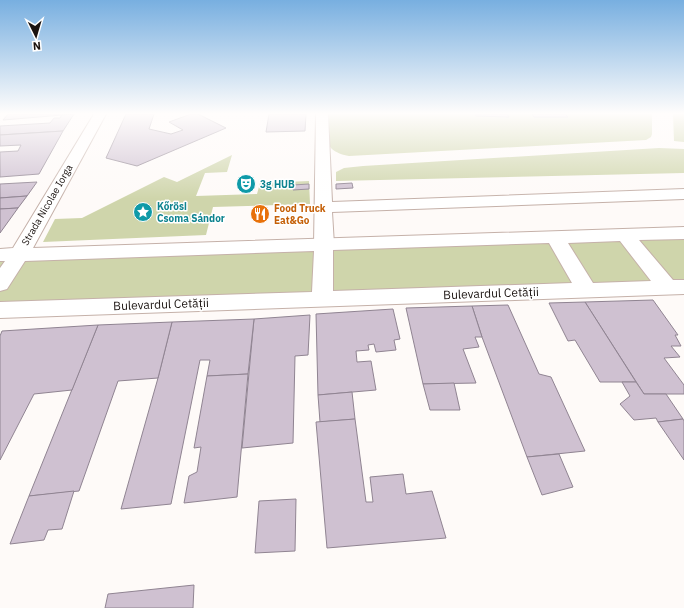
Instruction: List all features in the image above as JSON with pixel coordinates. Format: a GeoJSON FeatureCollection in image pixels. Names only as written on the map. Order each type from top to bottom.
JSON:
{"type":"FeatureCollection","features":[{"type":"Feature","properties":{"kind":"street","name":"Strada Nicolae Iorga"},"geometry":{"type":"LineString","coordinates":[[9,255],[82,142]]}},
{"type":"Feature","properties":{"kind":"street"},"geometry":{"type":"LineString","coordinates":[[322,299],[324,245],[323,142]]}},
{"type":"Feature","properties":{"kind":"street"},"geometry":{"type":"LineString","coordinates":[[324,207],[684,194]]}},
{"type":"Feature","properties":{"kind":"street"},"geometry":{"type":"LineString","coordinates":[[0,284],[9,255],[684,233]]}},
{"type":"Feature","properties":{"kind":"street","name":"Bulevardul Cetății"},"geometry":{"type":"LineString","coordinates":[[626,235],[676,287]]}},
{"type":"Feature","properties":{"kind":"street"},"geometry":{"type":"LineString","coordinates":[[555,237],[587,290]]}},
{"type":"Feature","properties":{"kind":"street","name":"Bulevardul Cetății"},"geometry":{"type":"LineString","coordinates":[[0,310],[676,287]]}},
{"type":"Feature","properties":{"kind":"green space"},"geometry":{"type":"Polygon","coordinates":[[[328,142],[602,142],[349,156],[334,150],[328,142]]]}},
{"type":"Feature","properties":{"kind":"green space"},"geometry":{"type":"Polygon","coordinates":[[[659,148],[684,149],[684,173],[336,181],[336,172],[344,168],[363,166],[659,148]]]}},
{"type":"Feature","properties":{"kind":"green space"},"geometry":{"type":"Polygon","coordinates":[[[232,155],[227,172],[205,173],[196,196],[257,194],[260,183],[309,181],[310,204],[213,207],[206,235],[43,242],[55,219],[82,218],[164,177],[177,182],[232,155]]]}},
{"type":"Feature","properties":{"kind":"green space"},"geometry":{"type":"Polygon","coordinates":[[[684,233],[684,287],[0,310],[0,255],[684,233]]]}},
{"type":"Feature","properties":{"kind":"building"},"geometry":{"type":"Polygon","coordinates":[[[0,142],[57,142],[39,174],[0,177],[0,152],[18,151],[21,145],[0,146],[0,142]]]}},
{"type":"Feature","properties":{"kind":"building"},"geometry":{"type":"Polygon","coordinates":[[[113,142],[192,142],[137,166],[106,158],[113,142]]]}},
{"type":"Feature","properties":{"kind":"building"},"geometry":{"type":"Polygon","coordinates":[[[37,182],[27,196],[0,198],[0,184],[37,182]]]}},
{"type":"Feature","properties":{"kind":"building"},"geometry":{"type":"Polygon","coordinates":[[[352,183],[353,188],[336,189],[336,184],[352,183]]]}},
{"type":"Feature","properties":{"kind":"building"},"geometry":{"type":"Polygon","coordinates":[[[309,184],[309,189],[293,190],[293,185],[309,184]]]}},
{"type":"Feature","properties":{"kind":"building"},"geometry":{"type":"Polygon","coordinates":[[[27,196],[18,208],[0,209],[0,198],[27,196]]]}},
{"type":"Feature","properties":{"kind":"building"},"geometry":{"type":"Polygon","coordinates":[[[18,208],[0,233],[0,209],[18,208]]]}},
{"type":"Feature","properties":{"kind":"building"},"geometry":{"type":"Polygon","coordinates":[[[653,300],[678,335],[675,335],[681,346],[671,346],[680,357],[664,358],[684,385],[684,394],[644,394],[585,302],[653,300]]]}},
{"type":"Feature","properties":{"kind":"building"},"geometry":{"type":"Polygon","coordinates":[[[585,302],[636,382],[600,382],[575,340],[568,341],[549,303],[585,302]]]}},
{"type":"Feature","properties":{"kind":"building"},"geometry":{"type":"Polygon","coordinates":[[[508,305],[539,374],[551,377],[585,451],[527,457],[482,337],[472,306],[508,305]]]}},
{"type":"Feature","properties":{"kind":"building"},"geometry":{"type":"Polygon","coordinates":[[[472,306],[482,337],[475,337],[479,347],[463,349],[476,383],[423,384],[406,308],[472,306]]]}},
{"type":"Feature","properties":{"kind":"building"},"geometry":{"type":"Polygon","coordinates":[[[393,309],[400,339],[394,340],[396,350],[376,352],[374,344],[368,345],[369,350],[356,351],[357,362],[371,361],[376,390],[318,395],[316,314],[393,309]]]}},
{"type":"Feature","properties":{"kind":"building"},"geometry":{"type":"Polygon","coordinates":[[[310,315],[308,355],[295,356],[293,443],[242,448],[254,319],[310,315]]]}},
{"type":"Feature","properties":{"kind":"building"},"geometry":{"type":"Polygon","coordinates":[[[254,319],[248,374],[207,376],[210,360],[200,360],[171,504],[121,509],[158,378],[172,322],[254,319]]]}},
{"type":"Feature","properties":{"kind":"building"},"geometry":{"type":"Polygon","coordinates":[[[172,322],[158,378],[118,381],[79,491],[29,496],[98,325],[172,322]]]}},
{"type":"Feature","properties":{"kind":"building"},"geometry":{"type":"Polygon","coordinates":[[[98,325],[72,390],[34,394],[0,460],[0,336],[2,331],[98,325]]]}},
{"type":"Feature","properties":{"kind":"building"},"geometry":{"type":"Polygon","coordinates":[[[248,374],[237,497],[184,503],[189,476],[197,472],[201,447],[194,448],[207,376],[248,374]]]}},
{"type":"Feature","properties":{"kind":"building"},"geometry":{"type":"Polygon","coordinates":[[[622,382],[636,382],[644,394],[666,394],[683,419],[658,422],[656,418],[634,420],[620,404],[630,396],[622,382]]]}},
{"type":"Feature","properties":{"kind":"building"},"geometry":{"type":"Polygon","coordinates":[[[454,383],[460,410],[430,410],[423,384],[454,383]]]}},
{"type":"Feature","properties":{"kind":"building"},"geometry":{"type":"Polygon","coordinates":[[[352,392],[355,419],[320,422],[318,395],[352,392]]]}},
{"type":"Feature","properties":{"kind":"building"},"geometry":{"type":"Polygon","coordinates":[[[355,419],[366,502],[373,502],[370,477],[403,474],[406,494],[432,491],[446,538],[327,548],[316,422],[355,419]]]}},
{"type":"Feature","properties":{"kind":"building"},"geometry":{"type":"Polygon","coordinates":[[[683,419],[684,421],[684,460],[658,422],[683,419]]]}},
{"type":"Feature","properties":{"kind":"building"},"geometry":{"type":"Polygon","coordinates":[[[559,454],[573,487],[542,495],[527,457],[559,454]]]}},
{"type":"Feature","properties":{"kind":"building"},"geometry":{"type":"Polygon","coordinates":[[[74,491],[62,529],[48,530],[44,540],[10,544],[29,496],[74,491]]]}},
{"type":"Feature","properties":{"kind":"building"},"geometry":{"type":"Polygon","coordinates":[[[296,499],[295,551],[255,553],[259,501],[296,499]]]}},
{"type":"Feature","properties":{"kind":"building"},"geometry":{"type":"Polygon","coordinates":[[[194,585],[193,608],[105,608],[108,594],[194,585]]]}},
{"type":"Feature","properties":{"kind":"place","name":"3g HUB"},"geometry":{"type":"Point","coordinates":[246,184]}},
{"type":"Feature","properties":{"kind":"place","name":"Kőrösi Csoma Sándor"},"geometry":{"type":"Point","coordinates":[143,212]}},
{"type":"Feature","properties":{"kind":"place","name":"Food Truck Eat&Go"},"geometry":{"type":"Point","coordinates":[260,214]}}]}
